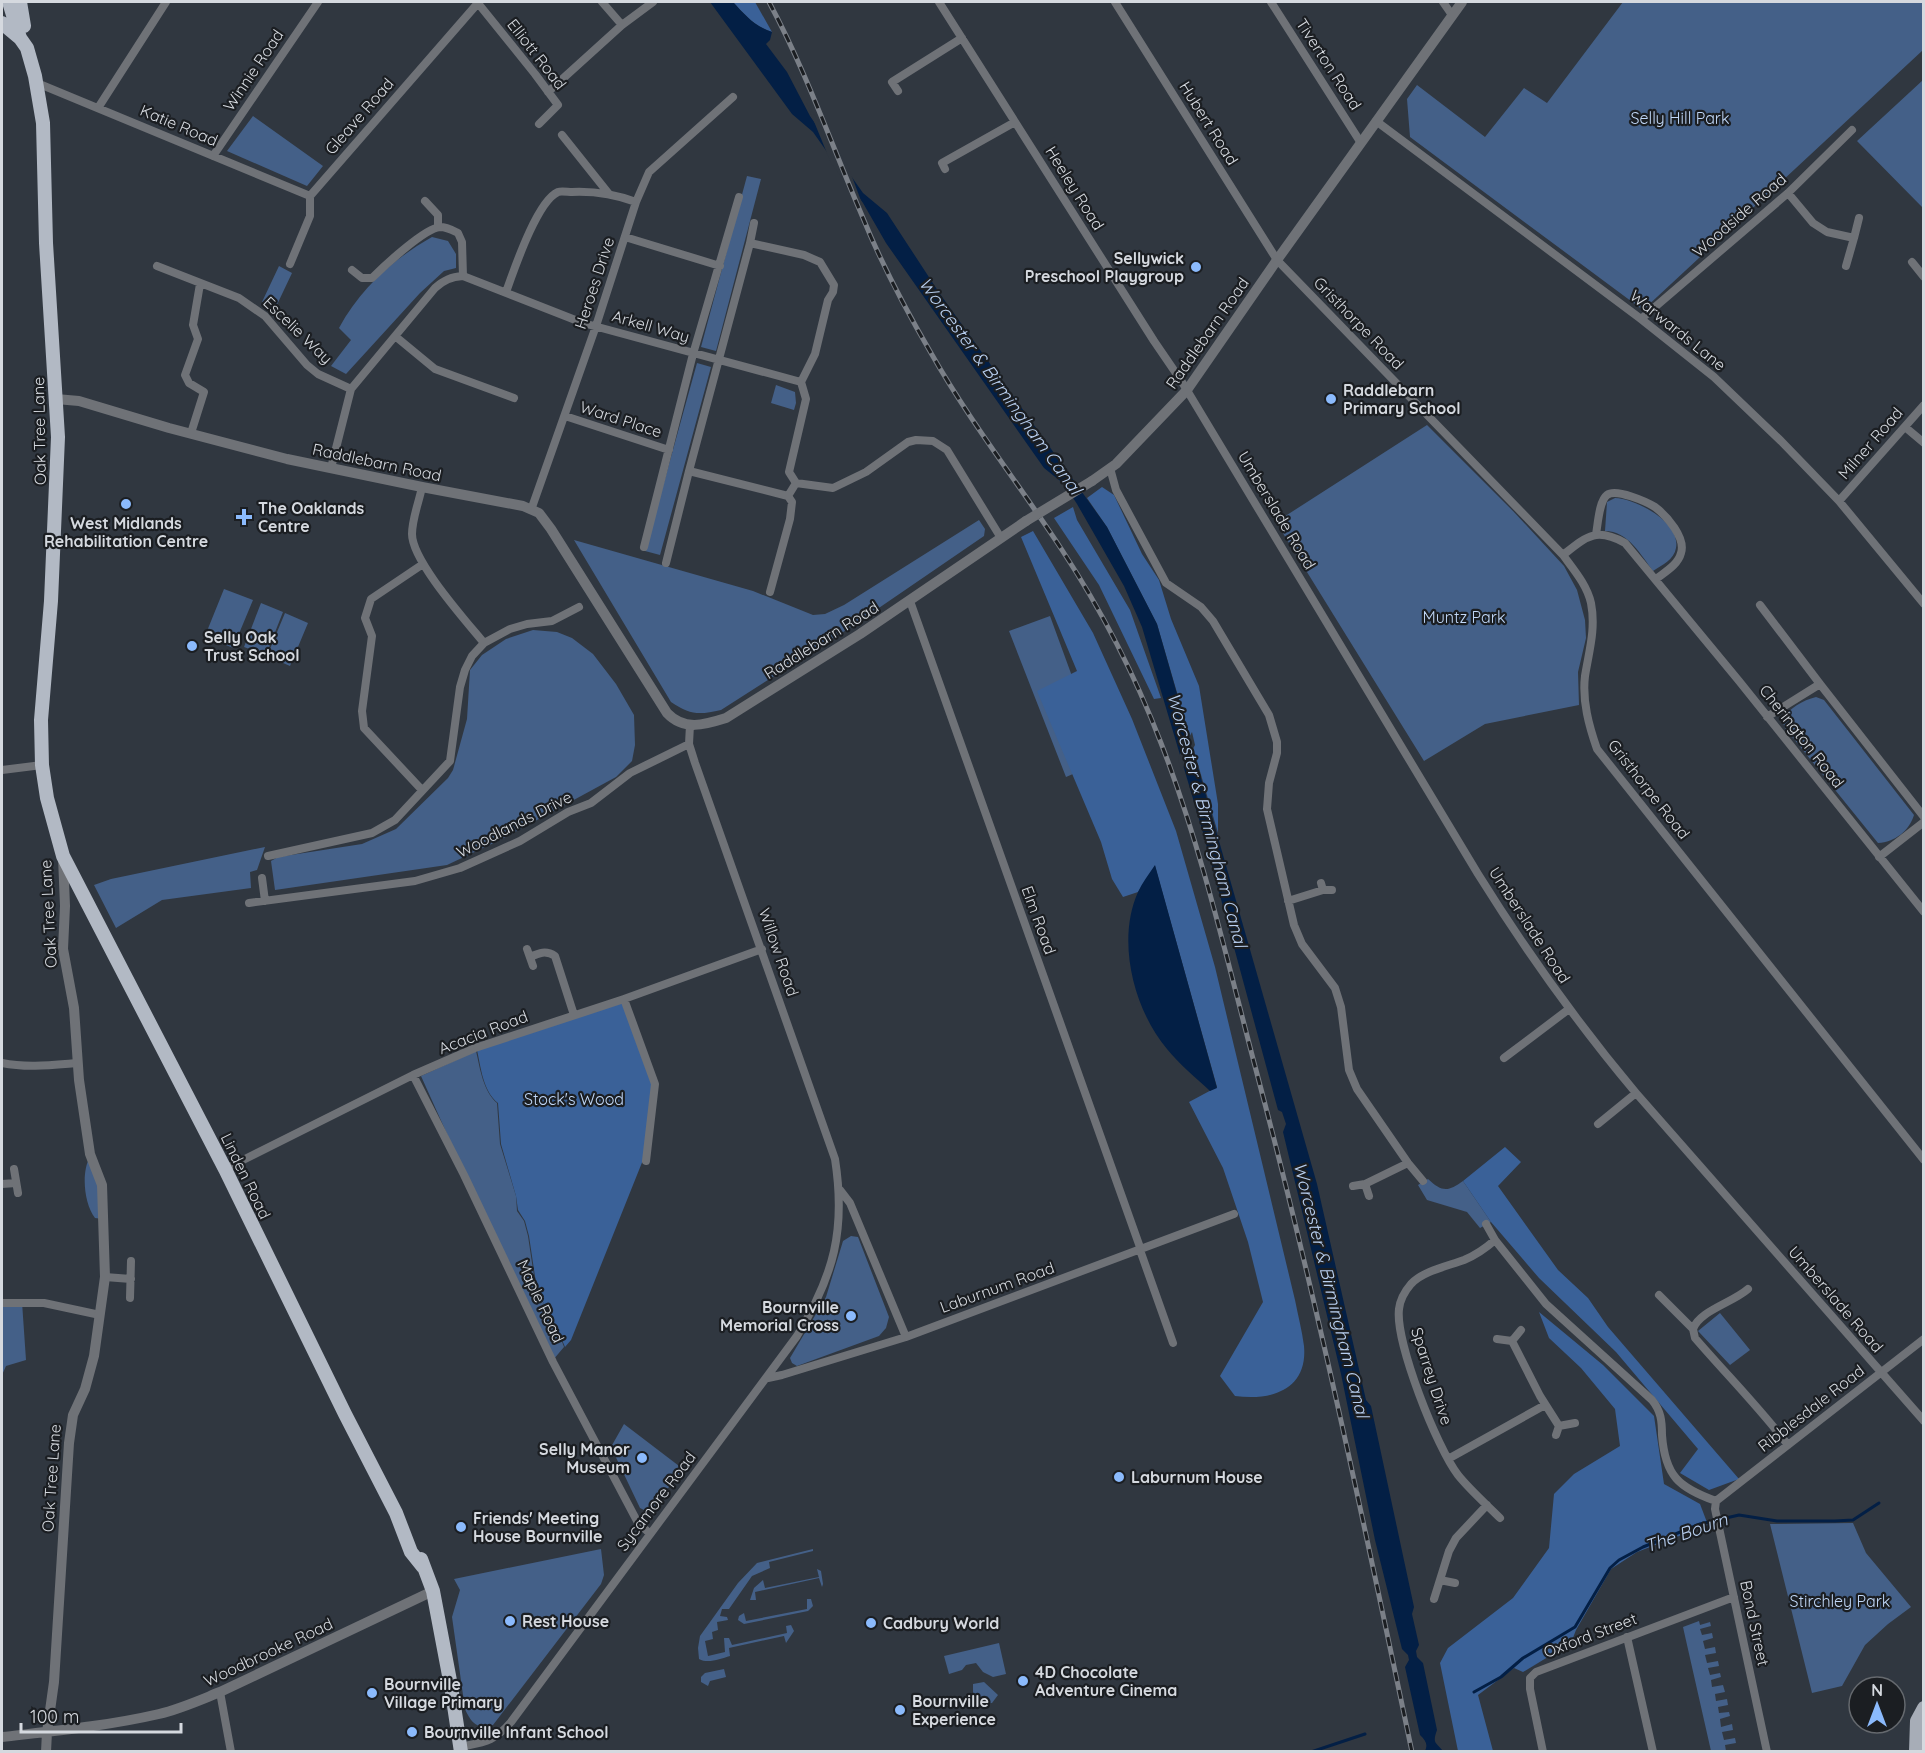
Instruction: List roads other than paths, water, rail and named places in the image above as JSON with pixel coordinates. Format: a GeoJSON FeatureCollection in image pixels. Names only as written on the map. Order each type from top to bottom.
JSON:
{"type":"FeatureCollection","features":[{"type":"Feature","properties":{"kind":"highway","name":"Oak Tree Lane"},"geometry":{"type":"LineString","coordinates":[[9,2],[37,82],[43,123],[46,243],[58,437],[51,601],[41,720],[42,765],[47,798],[63,856]]}},
{"type":"Feature","properties":{"kind":"highway"},"geometry":{"type":"LineString","coordinates":[[20,2],[23,43]]}},
{"type":"Feature","properties":{"kind":"highway"},"geometry":{"type":"LineString","coordinates":[[2,23],[23,43]]}},
{"type":"Feature","properties":{"kind":"highway","name":"Linden Road"},"geometry":{"type":"LineString","coordinates":[[63,856],[225,1169],[396,1513],[418,1546],[423,1568],[433,1592],[461,1749]]}},
{"type":"Feature","properties":{"kind":"main road"},"geometry":{"type":"LineString","coordinates":[[1916,1752],[1917,1721],[1923,1708]]}},
{"type":"Feature","properties":{"kind":"street"},"geometry":{"type":"LineString","coordinates":[[98,108],[166,2]]}},
{"type":"Feature","properties":{"kind":"street","name":"Winnie Road"},"geometry":{"type":"LineString","coordinates":[[213,156],[318,2]]}},
{"type":"Feature","properties":{"kind":"street","name":"Elliott Road"},"geometry":{"type":"LineString","coordinates":[[477,2],[558,105],[539,124]]}},
{"type":"Feature","properties":{"kind":"street","name":"Gleave Road"},"geometry":{"type":"LineString","coordinates":[[310,196],[477,2]]}},
{"type":"Feature","properties":{"kind":"street"},"geometry":{"type":"LineString","coordinates":[[602,2],[622,25]]}},
{"type":"Feature","properties":{"kind":"street"},"geometry":{"type":"LineString","coordinates":[[548,92],[622,25],[653,2]]}},
{"type":"Feature","properties":{"kind":"street","name":"Heeley Road"},"geometry":{"type":"LineString","coordinates":[[939,2],[1187,390]]}},
{"type":"Feature","properties":{"kind":"street","name":"Hubert Road"},"geometry":{"type":"LineString","coordinates":[[1116,2],[1277,260]]}},
{"type":"Feature","properties":{"kind":"street","name":"Tiverton Road"},"geometry":{"type":"LineString","coordinates":[[1271,2],[1361,142]]}},
{"type":"Feature","properties":{"kind":"street"},"geometry":{"type":"LineString","coordinates":[[1443,2],[1452,15]]}},
{"type":"Feature","properties":{"kind":"street","name":"Raddlebarn Road"},"geometry":{"type":"LineString","coordinates":[[56,399],[78,401],[287,459],[524,506],[539,513],[667,713],[675,721],[702,725],[726,718],[910,601],[1026,520],[1110,468],[1187,390],[1462,2]]}},
{"type":"Feature","properties":{"kind":"street"},"geometry":{"type":"LineString","coordinates":[[898,91],[892,82],[962,38]]}},
{"type":"Feature","properties":{"kind":"street","name":"Katie Road"},"geometry":{"type":"LineString","coordinates":[[37,82],[310,196]]}},
{"type":"Feature","properties":{"kind":"street","name":"Heroes Drive"},"geometry":{"type":"LineString","coordinates":[[531,510],[596,326],[636,202],[649,172],[733,97]]}},
{"type":"Feature","properties":{"kind":"street","name":"Warwards Lane"},"geometry":{"type":"LineString","coordinates":[[1376,121],[1641,319],[1714,377],[1750,410],[1839,501],[1923,604]]}},
{"type":"Feature","properties":{"kind":"street"},"geometry":{"type":"LineString","coordinates":[[945,169],[942,163],[1015,122]]}},
{"type":"Feature","properties":{"kind":"street","name":"Woodside Road"},"geometry":{"type":"LineString","coordinates":[[1641,319],[1788,193],[1852,130]]}},
{"type":"Feature","properties":{"kind":"street"},"geometry":{"type":"LineString","coordinates":[[562,135],[609,194]]}},
{"type":"Feature","properties":{"kind":"street"},"geometry":{"type":"LineString","coordinates":[[506,292],[520,252],[546,202],[558,192],[595,191],[636,202]]}},
{"type":"Feature","properties":{"kind":"street"},"geometry":{"type":"LineString","coordinates":[[1788,193],[1813,223],[1827,232],[1854,238]]}},
{"type":"Feature","properties":{"kind":"street"},"geometry":{"type":"LineString","coordinates":[[290,264],[310,216],[310,196]]}},
{"type":"Feature","properties":{"kind":"street","name":"Ward Place"},"geometry":{"type":"LineString","coordinates":[[644,547],[693,354],[739,197]]}},
{"type":"Feature","properties":{"kind":"street"},"geometry":{"type":"LineString","coordinates":[[425,201],[438,215],[438,227]]}},
{"type":"Feature","properties":{"kind":"street"},"geometry":{"type":"LineString","coordinates":[[1846,266],[1859,218]]}},
{"type":"Feature","properties":{"kind":"street"},"geometry":{"type":"LineString","coordinates":[[666,563],[754,224]]}},
{"type":"Feature","properties":{"kind":"street"},"geometry":{"type":"LineString","coordinates":[[331,468],[351,389],[444,280],[453,276],[464,276],[462,242],[458,233],[438,227],[399,252],[372,278],[362,278],[352,270]]}},
{"type":"Feature","properties":{"kind":"street"},"geometry":{"type":"LineString","coordinates":[[625,237],[720,266]]}},
{"type":"Feature","properties":{"kind":"street"},"geometry":{"type":"LineString","coordinates":[[750,243],[804,255],[820,262],[834,285],[828,300],[815,354],[801,382],[806,399],[789,472],[796,483],[833,488],[866,472],[908,442],[933,441],[947,450],[1001,538]]}},
{"type":"Feature","properties":{"kind":"street","name":"Gristhorpe Road"},"geometry":{"type":"LineString","coordinates":[[1277,260],[1563,555],[1582,580],[1590,602],[1593,640],[1585,677],[1585,689],[1588,722],[1597,749],[1923,1160]]}},
{"type":"Feature","properties":{"kind":"street"},"geometry":{"type":"LineString","coordinates":[[1912,262],[1923,277]]}},
{"type":"Feature","properties":{"kind":"street","name":"Escelie Way"},"geometry":{"type":"LineString","coordinates":[[157,267],[239,298],[274,325],[307,365],[318,374],[351,389]]}},
{"type":"Feature","properties":{"kind":"street","name":"Arkell Way"},"geometry":{"type":"LineString","coordinates":[[464,276],[596,326],[801,382]]}},
{"type":"Feature","properties":{"kind":"street"},"geometry":{"type":"LineString","coordinates":[[192,434],[204,392],[189,383],[185,375],[198,339],[193,325],[200,284]]}},
{"type":"Feature","properties":{"kind":"street"},"geometry":{"type":"LineString","coordinates":[[395,336],[435,369],[514,398]]}},
{"type":"Feature","properties":{"kind":"street","name":"Umberslade Road"},"geometry":{"type":"LineString","coordinates":[[1187,390],[1489,892],[1569,1009],[1636,1093],[1923,1420]]}},
{"type":"Feature","properties":{"kind":"street","name":"Milner Road"},"geometry":{"type":"LineString","coordinates":[[1839,501],[1923,405]]}},
{"type":"Feature","properties":{"kind":"street","name":"Ward Place"},"geometry":{"type":"LineString","coordinates":[[565,416],[669,450]]}},
{"type":"Feature","properties":{"kind":"street"},"geometry":{"type":"LineString","coordinates":[[1905,427],[1923,443]]}},
{"type":"Feature","properties":{"kind":"street"},"geometry":{"type":"LineString","coordinates":[[690,467],[788,496],[792,502],[790,519],[770,592]]}},
{"type":"Feature","properties":{"kind":"street"},"geometry":{"type":"LineString","coordinates":[[1110,468],[1116,490],[1166,583],[1201,607],[1213,621],[1269,715],[1277,742],[1277,753],[1268,789],[1267,810],[1288,901],[1302,944],[1335,988],[1341,1007],[1349,1070],[1357,1089],[1423,1181]]}},
{"type":"Feature","properties":{"kind":"street"},"geometry":{"type":"LineString","coordinates":[[788,496],[796,483]]}},
{"type":"Feature","properties":{"kind":"street"},"geometry":{"type":"LineString","coordinates":[[422,487],[412,533],[414,546],[423,564],[484,643]]}},
{"type":"Feature","properties":{"kind":"street"},"geometry":{"type":"LineString","coordinates":[[1563,555],[1584,539],[1596,534],[1606,496],[1611,493],[1623,494],[1654,507],[1671,523],[1682,543],[1682,553],[1675,565],[1656,579]]}},
{"type":"Feature","properties":{"kind":"street","name":"Cherington Road"},"geometry":{"type":"LineString","coordinates":[[1596,534],[1610,534],[1625,543],[1923,912]]}},
{"type":"Feature","properties":{"kind":"street"},"geometry":{"type":"LineString","coordinates":[[422,790],[364,728],[362,711],[372,636],[365,618],[371,599],[423,564]]}},
{"type":"Feature","properties":{"kind":"street","name":"Elm Road"},"geometry":{"type":"LineString","coordinates":[[910,601],[1173,1343]]}},
{"type":"Feature","properties":{"kind":"street"},"geometry":{"type":"LineString","coordinates":[[1760,605],[1923,817]]}},
{"type":"Feature","properties":{"kind":"street"},"geometry":{"type":"LineString","coordinates":[[268,856],[372,833],[395,820],[450,761],[460,687],[472,656],[484,643],[510,629],[526,624],[552,621],[579,607]]}},
{"type":"Feature","properties":{"kind":"street"},"geometry":{"type":"LineString","coordinates":[[1767,717],[1820,684]]}},
{"type":"Feature","properties":{"kind":"street","name":"Willow Road"},"geometry":{"type":"LineString","coordinates":[[690,724],[690,744],[835,1159],[840,1190],[837,1239]]}},
{"type":"Feature","properties":{"kind":"street","name":"Woodlands Drive"},"geometry":{"type":"LineString","coordinates":[[249,903],[415,881],[460,868],[520,841],[568,812],[591,803],[630,773],[690,744]]}},
{"type":"Feature","properties":{"kind":"street"},"geometry":{"type":"LineString","coordinates":[[2,770],[42,765]]}},
{"type":"Feature","properties":{"kind":"street"},"geometry":{"type":"LineString","coordinates":[[1879,857],[1923,822]]}},
{"type":"Feature","properties":{"kind":"street","name":"Oak Tree Lane"},"geometry":{"type":"LineString","coordinates":[[46,1752],[54,1682],[69,1443],[73,1415],[90,1374],[105,1277],[102,1185],[90,1154],[78,1063],[74,1008],[63,949],[65,906],[63,856]]}},
{"type":"Feature","properties":{"kind":"street"},"geometry":{"type":"LineString","coordinates":[[262,878],[265,901]]}},
{"type":"Feature","properties":{"kind":"street"},"geometry":{"type":"LineString","coordinates":[[1288,901],[1325,888]]}},
{"type":"Feature","properties":{"kind":"street","name":"Acacia Road"},"geometry":{"type":"LineString","coordinates":[[225,1169],[413,1075],[475,1048],[624,999],[762,949]]}},
{"type":"Feature","properties":{"kind":"street"},"geometry":{"type":"LineString","coordinates":[[533,966],[528,953],[544,952],[555,956],[574,1015]]}},
{"type":"Feature","properties":{"kind":"street"},"geometry":{"type":"LineString","coordinates":[[624,999],[655,1084],[646,1161]]}},
{"type":"Feature","properties":{"kind":"street"},"geometry":{"type":"LineString","coordinates":[[1504,1058],[1569,1009]]}},
{"type":"Feature","properties":{"kind":"street"},"geometry":{"type":"LineString","coordinates":[[2,1063],[40,1066],[78,1063]]}},
{"type":"Feature","properties":{"kind":"street","name":"Maple Road"},"geometry":{"type":"LineString","coordinates":[[413,1075],[553,1362],[637,1521],[641,1528],[650,1534]]}},
{"type":"Feature","properties":{"kind":"street"},"geometry":{"type":"LineString","coordinates":[[1598,1124],[1636,1093]]}},
{"type":"Feature","properties":{"kind":"street"},"geometry":{"type":"LineString","coordinates":[[1353,1186],[1365,1184],[1408,1163]]}},
{"type":"Feature","properties":{"kind":"street"},"geometry":{"type":"LineString","coordinates":[[2,1184],[17,1188],[14,1169]]}},
{"type":"Feature","properties":{"kind":"street"},"geometry":{"type":"LineString","coordinates":[[1365,1184],[1369,1196]]}},
{"type":"Feature","properties":{"kind":"street","name":"Willow Road"},"geometry":{"type":"LineString","coordinates":[[840,1190],[850,1203],[906,1336]]}},
{"type":"Feature","properties":{"kind":"street","name":"Laburnum Road"},"geometry":{"type":"LineString","coordinates":[[768,1378],[906,1336],[1234,1214]]}},
{"type":"Feature","properties":{"kind":"street"},"geometry":{"type":"LineString","coordinates":[[1486,1224],[1495,1240],[1546,1304],[1653,1400],[1660,1410],[1665,1458],[1677,1480],[1682,1486],[1716,1505]]}},
{"type":"Feature","properties":{"kind":"street","name":"Sycamore Road"},"geometry":{"type":"LineString","coordinates":[[461,1749],[500,1735],[768,1378],[813,1310],[825,1285],[837,1239]]}},
{"type":"Feature","properties":{"kind":"street","name":"Sparrey Drive"},"geometry":{"type":"LineString","coordinates":[[1495,1240],[1468,1258],[1419,1278],[1411,1284],[1403,1296],[1399,1310],[1400,1330],[1408,1360],[1437,1437],[1459,1475],[1500,1518]]}},
{"type":"Feature","properties":{"kind":"street"},"geometry":{"type":"LineString","coordinates":[[130,1298],[131,1261]]}},
{"type":"Feature","properties":{"kind":"street"},"geometry":{"type":"LineString","coordinates":[[105,1277],[131,1279]]}},
{"type":"Feature","properties":{"kind":"street"},"geometry":{"type":"LineString","coordinates":[[1748,1289],[1737,1298],[1708,1311],[1695,1322],[1693,1329],[1695,1338],[1743,1394],[1760,1408],[1788,1445]]}},
{"type":"Feature","properties":{"kind":"street"},"geometry":{"type":"LineString","coordinates":[[1659,1295],[1693,1329]]}},
{"type":"Feature","properties":{"kind":"street"},"geometry":{"type":"LineString","coordinates":[[2,1303],[44,1303],[100,1315]]}},
{"type":"Feature","properties":{"kind":"street"},"geometry":{"type":"LineString","coordinates":[[1512,1341],[1521,1330]]}},
{"type":"Feature","properties":{"kind":"street"},"geometry":{"type":"LineString","coordinates":[[1497,1339],[1512,1341]]}},
{"type":"Feature","properties":{"kind":"street","name":"Ribblesdale Road"},"geometry":{"type":"LineString","coordinates":[[1716,1505],[1788,1445],[1923,1340]]}},
{"type":"Feature","properties":{"kind":"street"},"geometry":{"type":"LineString","coordinates":[[1512,1341],[1558,1430],[1575,1423]]}},
{"type":"Feature","properties":{"kind":"street"},"geometry":{"type":"LineString","coordinates":[[1448,1459],[1545,1405]]}},
{"type":"Feature","properties":{"kind":"street"},"geometry":{"type":"LineString","coordinates":[[1434,1599],[1449,1551],[1456,1538],[1487,1505]]}},
{"type":"Feature","properties":{"kind":"street","name":"Bond Street"},"geometry":{"type":"LineString","coordinates":[[1716,1505],[1719,1529],[1767,1752]]}},
{"type":"Feature","properties":{"kind":"street"},"geometry":{"type":"LineString","coordinates":[[1440,1580],[1455,1583]]}},
{"type":"Feature","properties":{"kind":"street","name":"Woodbrooke Road"},"geometry":{"type":"LineString","coordinates":[[2,1737],[117,1723],[161,1714],[220,1692],[433,1592]]}},
{"type":"Feature","properties":{"kind":"street","name":"Oxford Street"},"geometry":{"type":"LineString","coordinates":[[1544,1752],[1530,1689],[1530,1678],[1536,1672],[1734,1597]]}},
{"type":"Feature","properties":{"kind":"street"},"geometry":{"type":"LineString","coordinates":[[1627,1637],[1653,1752]]}},
{"type":"Feature","properties":{"kind":"street"},"geometry":{"type":"LineString","coordinates":[[220,1692],[231,1752]]}},
{"type":"Feature","properties":{"kind":"water","name":"Worcester & Birmingham Canal"},"geometry":{"type":"Polygon","coordinates":[[[710,2],[733,2],[755,23],[772,32],[766,44],[787,72],[810,116],[863,193],[887,213],[940,294],[1107,527],[1157,624],[1317,1184],[1366,1400],[1371,1406],[1414,1607],[1412,1614],[1419,1645],[1416,1651],[1417,1657],[1423,1663],[1437,1730],[1435,1740],[1443,1751],[1425,1751],[1426,1743],[1420,1735],[1405,1667],[1409,1660],[1408,1655],[1402,1649],[1375,1540],[1341,1374],[1283,1132],[1286,1124],[1282,1112],[1278,1110],[1202,829],[1142,627],[1124,586],[1064,484],[1044,468],[886,243],[863,203],[813,132],[792,114],[710,2]]]}},
{"type":"Feature","properties":{"kind":"water"},"geometry":{"type":"Polygon","coordinates":[[[1155,865],[1217,1088],[1210,1091],[1177,1060],[1155,1033],[1145,1015],[1132,974],[1129,932],[1132,911],[1140,889],[1155,865]]]}},
{"type":"Feature","properties":{"kind":"waterway","name":"The Bourn"},"geometry":{"type":"LineString","coordinates":[[1474,1692],[1501,1677],[1523,1658],[1575,1627],[1610,1568],[1619,1560],[1643,1547],[1700,1524],[1739,1515],[1777,1521],[1853,1520],[1879,1503]]}},
{"type":"Feature","properties":{"kind":"waterway","name":"The Bourn"},"geometry":{"type":"LineString","coordinates":[[1311,1752],[1365,1734]]}},
{"type":"Feature","properties":{"kind":"railway"},"geometry":{"type":"LineString","coordinates":[[769,2],[807,82],[886,270],[946,379],[1046,525],[1091,596],[1129,668],[1176,783],[1224,946],[1299,1239],[1376,1580],[1412,1752]]}},
{"type":"Feature","properties":{"kind":"place","name":"Sellywick Preschool Playgroup"},"geometry":{"type":"Point","coordinates":[1196,267]}},
{"type":"Feature","properties":{"kind":"place","name":"Raddlebarn Primary School"},"geometry":{"type":"Point","coordinates":[1331,399]}},
{"type":"Feature","properties":{"kind":"place","name":"West Midlands Rehabilitation Centre"},"geometry":{"type":"Point","coordinates":[126,504]}},
{"type":"Feature","properties":{"kind":"place","name":"The Oaklands Centre"},"geometry":{"type":"Point","coordinates":[244,517]}},
{"type":"Feature","properties":{"kind":"place","name":"Selly Oak Trust School"},"geometry":{"type":"Point","coordinates":[192,646]}},
{"type":"Feature","properties":{"kind":"place","name":"Bournville Memorial Cross"},"geometry":{"type":"Point","coordinates":[851,1316]}},
{"type":"Feature","properties":{"kind":"place","name":"Selly Manor Museum"},"geometry":{"type":"Point","coordinates":[642,1458]}},
{"type":"Feature","properties":{"kind":"place","name":"Laburnum House"},"geometry":{"type":"Point","coordinates":[1119,1477]}},
{"type":"Feature","properties":{"kind":"place","name":"Friends' Meeting House Bournville"},"geometry":{"type":"Point","coordinates":[461,1527]}},
{"type":"Feature","properties":{"kind":"place","name":"Rest House"},"geometry":{"type":"Point","coordinates":[510,1621]}},
{"type":"Feature","properties":{"kind":"place","name":"Cadbury World"},"geometry":{"type":"Point","coordinates":[871,1623]}},
{"type":"Feature","properties":{"kind":"place","name":"4D Chocolate Adventure Cinema"},"geometry":{"type":"Point","coordinates":[1023,1681]}},
{"type":"Feature","properties":{"kind":"place","name":"Bournville Village Primary"},"geometry":{"type":"Point","coordinates":[372,1693]}},
{"type":"Feature","properties":{"kind":"place","name":"Bournville Experience"},"geometry":{"type":"Point","coordinates":[900,1710]}},
{"type":"Feature","properties":{"kind":"place","name":"Bournville Infant School"},"geometry":{"type":"Point","coordinates":[412,1732]}},
{"type":"Feature","properties":{"kind":"park label","name":"Selly Hill Park"},"geometry":{"type":"Point","coordinates":[1680,118]}},
{"type":"Feature","properties":{"kind":"park label","name":"Muntz Park"},"geometry":{"type":"Point","coordinates":[1464,617]}},
{"type":"Feature","properties":{"kind":"park label","name":"Stock's Wood"},"geometry":{"type":"Point","coordinates":[574,1099]}},
{"type":"Feature","properties":{"kind":"park label","name":"Stirchley Park"},"geometry":{"type":"Point","coordinates":[1840,1601]}}]}
